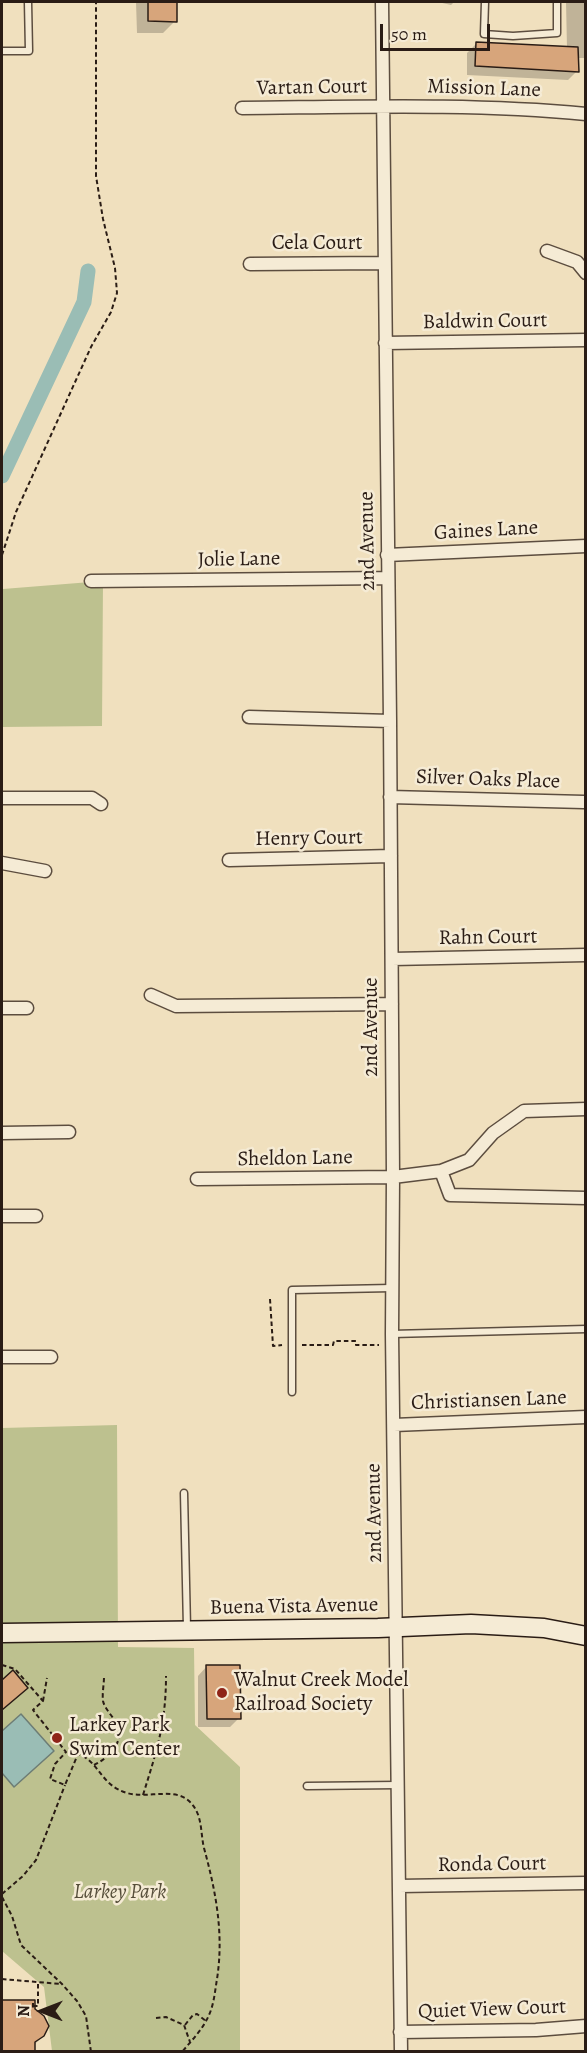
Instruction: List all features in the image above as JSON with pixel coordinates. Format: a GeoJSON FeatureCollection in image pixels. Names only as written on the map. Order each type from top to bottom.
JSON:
{"type":"FeatureCollection","features":[{"type":"Feature","properties":{"kind":"street","name":"2nd Avenue"},"geometry":{"type":"LineString","coordinates":[[382,2],[392,959],[392,1334],[401,2052]]}},
{"type":"Feature","properties":{"kind":"street","name":"Vartan Court"},"geometry":{"type":"LineString","coordinates":[[242,108],[382,106]]}},
{"type":"Feature","properties":{"kind":"street","name":"Mission Lane"},"geometry":{"type":"LineString","coordinates":[[382,106],[531,109],[585,114]]}},
{"type":"Feature","properties":{"kind":"street"},"geometry":{"type":"LineString","coordinates":[[548,251],[577,261],[585,273]]}},
{"type":"Feature","properties":{"kind":"street","name":"Cela Court"},"geometry":{"type":"LineString","coordinates":[[250,264],[384,263]]}},
{"type":"Feature","properties":{"kind":"street","name":"Baldwin Court"},"geometry":{"type":"LineString","coordinates":[[385,343],[585,340]]}},
{"type":"Feature","properties":{"kind":"street","name":"Gaines Lane"},"geometry":{"type":"LineString","coordinates":[[387,555],[585,546]]}},
{"type":"Feature","properties":{"kind":"street","name":"Jolie Lane"},"geometry":{"type":"LineString","coordinates":[[91,581],[388,578]]}},
{"type":"Feature","properties":{"kind":"street"},"geometry":{"type":"LineString","coordinates":[[249,717],[390,721]]}},
{"type":"Feature","properties":{"kind":"street","name":"Silver Oaks Place"},"geometry":{"type":"LineString","coordinates":[[390,797],[585,802]]}},
{"type":"Feature","properties":{"kind":"street"},"geometry":{"type":"LineString","coordinates":[[2,798],[92,798],[101,804]]}},
{"type":"Feature","properties":{"kind":"street","name":"Henry Court"},"geometry":{"type":"LineString","coordinates":[[229,860],[391,856]]}},
{"type":"Feature","properties":{"kind":"street"},"geometry":{"type":"LineString","coordinates":[[2,863],[45,871]]}},
{"type":"Feature","properties":{"kind":"street","name":"Rahn Court"},"geometry":{"type":"LineString","coordinates":[[392,959],[585,955]]}},
{"type":"Feature","properties":{"kind":"street"},"geometry":{"type":"LineString","coordinates":[[151,995],[176,1006],[392,1004]]}},
{"type":"Feature","properties":{"kind":"street"},"geometry":{"type":"LineString","coordinates":[[2,1008],[27,1008]]}},
{"type":"Feature","properties":{"kind":"street","name":"Sheldon Lane"},"geometry":{"type":"LineString","coordinates":[[197,1179],[393,1177],[441,1171],[469,1160],[493,1133],[524,1111],[585,1108]]}},
{"type":"Feature","properties":{"kind":"street"},"geometry":{"type":"LineString","coordinates":[[2,1133],[69,1132]]}},
{"type":"Feature","properties":{"kind":"street"},"geometry":{"type":"LineString","coordinates":[[441,1171],[450,1196],[585,1198]]}},
{"type":"Feature","properties":{"kind":"street"},"geometry":{"type":"LineString","coordinates":[[2,1216],[36,1216]]}},
{"type":"Feature","properties":{"kind":"street"},"geometry":{"type":"LineString","coordinates":[[2,1358],[51,1357]]}},
{"type":"Feature","properties":{"kind":"street","name":"Christiansen Lane"},"geometry":{"type":"LineString","coordinates":[[394,1425],[585,1417]]}},
{"type":"Feature","properties":{"kind":"street","name":"Buena Vista Avenue"},"geometry":{"type":"LineString","coordinates":[[2,1633],[471,1624],[544,1628],[585,1636]]}},
{"type":"Feature","properties":{"kind":"street","name":"Ronda Court"},"geometry":{"type":"LineString","coordinates":[[399,1886],[585,1883]]}},
{"type":"Feature","properties":{"kind":"street","name":"Quiet View Court"},"geometry":{"type":"LineString","coordinates":[[400,2032],[536,2030],[585,2026]]}},
{"type":"Feature","properties":{"kind":"lane"},"geometry":{"type":"LineString","coordinates":[[2,51],[28,51],[28,2]]}},
{"type":"Feature","properties":{"kind":"lane"},"geometry":{"type":"LineString","coordinates":[[485,2],[484,34],[513,36],[557,33],[557,2]]}},
{"type":"Feature","properties":{"kind":"lane"},"geometry":{"type":"LineString","coordinates":[[292,1392],[292,1290],[393,1288]]}},
{"type":"Feature","properties":{"kind":"lane"},"geometry":{"type":"LineString","coordinates":[[392,1334],[585,1329]]}},
{"type":"Feature","properties":{"kind":"lane"},"geometry":{"type":"LineString","coordinates":[[184,1493],[187,1631]]}},
{"type":"Feature","properties":{"kind":"lane"},"geometry":{"type":"LineString","coordinates":[[307,1786],[398,1785]]}},
{"type":"Feature","properties":{"kind":"path"},"geometry":{"type":"LineString","coordinates":[[2,555],[16,512],[91,347],[111,312],[117,293],[115,268],[102,219],[96,176],[96,2]]}},
{"type":"Feature","properties":{"kind":"path"},"geometry":{"type":"LineString","coordinates":[[270,1299],[273,1346],[333,1345],[334,1341],[356,1341],[356,1345],[379,1345]]}},
{"type":"Feature","properties":{"kind":"path"},"geometry":{"type":"LineString","coordinates":[[2,1665],[15,1669],[43,1701]]}},
{"type":"Feature","properties":{"kind":"path"},"geometry":{"type":"LineString","coordinates":[[143,1794],[164,1720],[166,1676]]}},
{"type":"Feature","properties":{"kind":"path"},"geometry":{"type":"LineString","coordinates":[[94,1765],[109,1755],[116,1744],[119,1733],[117,1724],[103,1702],[104,1677]]}},
{"type":"Feature","properties":{"kind":"path"},"geometry":{"type":"LineString","coordinates":[[47,1678],[43,1701],[33,1710],[66,1752],[55,1764],[50,1779],[65,1785]]}},
{"type":"Feature","properties":{"kind":"path"},"geometry":{"type":"LineString","coordinates":[[91,2052],[86,2016],[62,1984],[21,1945],[12,1916],[2,1895],[23,1876],[36,1860],[78,1754],[87,1758],[102,1778],[114,1788],[130,1794],[177,1795],[187,1799],[200,1816],[202,1840],[215,1887],[221,1930],[220,1962],[215,1995],[206,2020],[182,2052]]}},
{"type":"Feature","properties":{"kind":"path"},"geometry":{"type":"LineString","coordinates":[[2,1978],[62,1984]]}},
{"type":"Feature","properties":{"kind":"path"},"geometry":{"type":"LineString","coordinates":[[33,2006],[38,2006],[38,1983]]}},
{"type":"Feature","properties":{"kind":"path"},"geometry":{"type":"LineString","coordinates":[[184,2025],[197,2014],[206,2020]]}},
{"type":"Feature","properties":{"kind":"path"},"geometry":{"type":"LineString","coordinates":[[156,2018],[166,2017],[184,2025],[190,2042]]}},
{"type":"Feature","properties":{"kind":"green space"},"geometry":{"type":"Polygon","coordinates":[[[103,581],[102,726],[2,727],[3,589],[103,581]]]}},
{"type":"Feature","properties":{"kind":"green space","name":"Larkey Park"},"geometry":{"type":"Polygon","coordinates":[[[117,1425],[118,1647],[194,1648],[195,1725],[240,1767],[240,2051],[52,2051],[44,1987],[2,1951],[2,1428],[117,1425]]]}},
{"type":"Feature","properties":{"kind":"water"},"geometry":{"type":"Polygon","coordinates":[[[21,1714],[54,1751],[14,1787],[2,1773],[2,1731],[21,1714]]]}},
{"type":"Feature","properties":{"kind":"building"},"geometry":{"type":"Polygon","coordinates":[[[148,2],[177,2],[177,22],[148,21],[148,2]]]}},
{"type":"Feature","properties":{"kind":"building"},"geometry":{"type":"Polygon","coordinates":[[[476,42],[578,47],[579,72],[475,66],[476,42]]]}},
{"type":"Feature","properties":{"kind":"building"},"geometry":{"type":"Polygon","coordinates":[[[206,1665],[240,1665],[241,1719],[207,1719],[206,1665]]]}},
{"type":"Feature","properties":{"kind":"building"},"geometry":{"type":"Polygon","coordinates":[[[13,1670],[28,1688],[2,1710],[2,1680],[13,1670]]]}},
{"type":"Feature","properties":{"kind":"building"},"geometry":{"type":"Polygon","coordinates":[[[2,2000],[35,2000],[35,2009],[44,2016],[49,2026],[44,2036],[35,2042],[35,2052],[2,2052],[2,2000]]]}},
{"type":"Feature","properties":{"kind":"waterway"},"geometry":{"type":"LineString","coordinates":[[2,476],[84,302],[88,271]]}},
{"type":"Feature","properties":{"kind":"place","name":"Walnut Creek Model Railroad Society"},"geometry":{"type":"Point","coordinates":[222,1693]}},
{"type":"Feature","properties":{"kind":"place","name":"Larkey Park Swim Center"},"geometry":{"type":"Point","coordinates":[57,1738]}}]}
